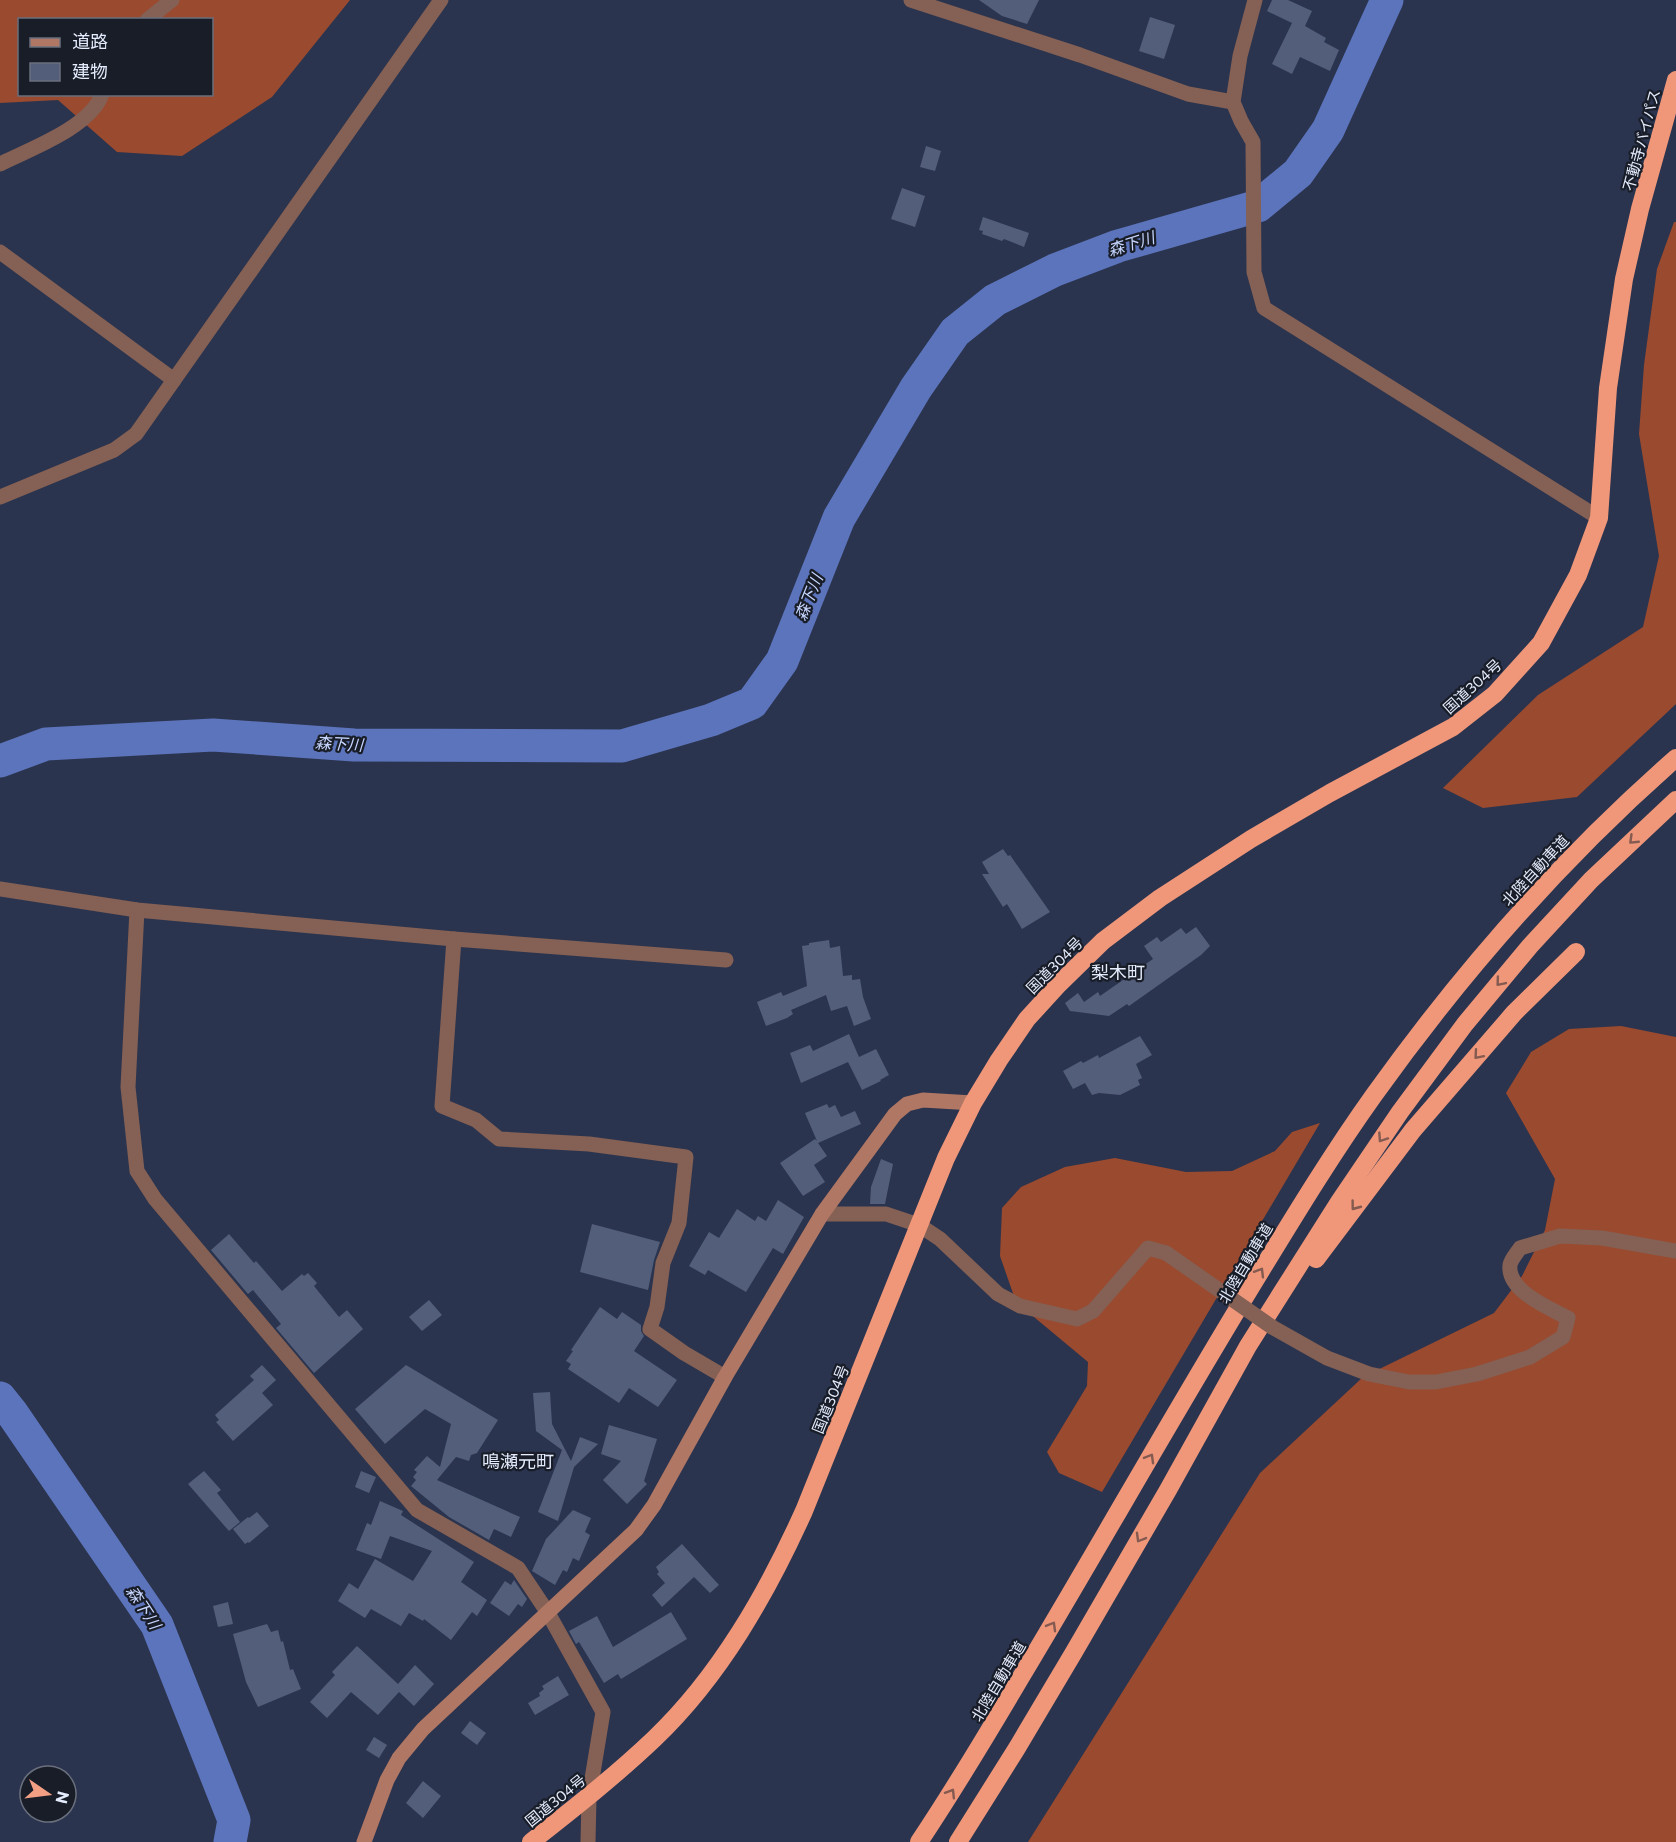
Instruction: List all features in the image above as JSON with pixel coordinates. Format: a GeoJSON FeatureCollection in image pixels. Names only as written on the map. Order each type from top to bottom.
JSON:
{"type":"FeatureCollection","features":[{"type":"Feature","properties":{"kind":"highway","name":"不動寺バイパス"},"geometry":{"type":"LineString","coordinates":[[1640,209],[1676,80]]}},
{"type":"Feature","properties":{"kind":"highway","name":"国道304号"},"geometry":{"type":"LineString","coordinates":[[531,1842],[589,1797],[655,1738],[713,1673],[747,1620],[780,1564],[809,1500],[946,1158],[973,1103],[1027,1019],[1103,941],[1160,898],[1251,839],[1330,793],[1454,727],[1495,694],[1541,644],[1578,575],[1599,518],[1608,388],[1624,279],[1640,209]]}},
{"type":"Feature","properties":{"kind":"highway"},"geometry":{"type":"LineString","coordinates":[[1629,799],[1676,751]]}},
{"type":"Feature","properties":{"kind":"highway","name":"北陸自動車道"},"geometry":{"type":"LineString","coordinates":[[919,1842],[1040,1646],[1312,1186],[1367,1105],[1440,1006],[1507,927],[1568,860],[1629,799],[1676,758]]}},
{"type":"Feature","properties":{"kind":"highway"},"geometry":{"type":"LineString","coordinates":[[958,1842],[1017,1748],[1168,1490],[1248,1346],[1339,1202],[1413,1094],[1465,1024],[1530,946],[1591,880],[1676,800]]}},
{"type":"Feature","properties":{"kind":"highway"},"geometry":{"type":"LineString","coordinates":[[1168,1490],[1195,1451],[1257,1348],[1309,1268],[1398,1149],[1514,1013],[1576,952]]}},
{"type":"Feature","properties":{"kind":"street"},"geometry":{"type":"LineString","coordinates":[[150,18],[172,0]]}},
{"type":"Feature","properties":{"kind":"street"},"geometry":{"type":"LineString","coordinates":[[0,497],[114,450],[136,434],[441,0]]}},
{"type":"Feature","properties":{"kind":"street"},"geometry":{"type":"LineString","coordinates":[[911,0],[1080,55],[1188,94],[1233,102]]}},
{"type":"Feature","properties":{"kind":"street"},"geometry":{"type":"LineString","coordinates":[[1255,0],[1240,56],[1233,102],[1253,142],[1254,272],[1264,308],[1599,518]]}},
{"type":"Feature","properties":{"kind":"street"},"geometry":{"type":"LineString","coordinates":[[0,164],[78,125],[99,105],[101,96]]}},
{"type":"Feature","properties":{"kind":"street"},"geometry":{"type":"LineString","coordinates":[[1640,209],[1676,109]]}},
{"type":"Feature","properties":{"kind":"street"},"geometry":{"type":"LineString","coordinates":[[0,252],[174,380]]}},
{"type":"Feature","properties":{"kind":"street"},"geometry":{"type":"LineString","coordinates":[[0,890],[137,910],[454,939],[726,960]]}},
{"type":"Feature","properties":{"kind":"street"},"geometry":{"type":"LineString","coordinates":[[137,910],[128,1087],[137,1171],[155,1199],[417,1510],[518,1568],[548,1613],[603,1712],[589,1797],[588,1842]]}},
{"type":"Feature","properties":{"kind":"street"},"geometry":{"type":"LineString","coordinates":[[454,939],[442,1106],[476,1120],[499,1139],[589,1144],[686,1157],[678,1223],[663,1263],[657,1307],[650,1329],[684,1353],[725,1377]]}},
{"type":"Feature","properties":{"kind":"street"},"geometry":{"type":"LineString","coordinates":[[364,1842],[387,1780],[399,1758],[423,1729],[636,1530],[654,1505],[725,1377],[822,1214],[895,1114],[907,1104],[923,1100],[973,1103]]}},
{"type":"Feature","properties":{"kind":"street"},"geometry":{"type":"LineString","coordinates":[[822,1214],[886,1215],[919,1224],[940,1239],[998,1294],[1020,1306],[1077,1319],[1093,1311],[1148,1248],[1166,1253],[1272,1327],[1328,1358],[1369,1374],[1409,1382],[1447,1380],[1477,1374],[1530,1357],[1563,1337],[1568,1318],[1524,1293],[1516,1284],[1510,1263],[1520,1248],[1560,1236],[1602,1238],[1676,1251]]}},
{"type":"Feature","properties":{"kind":"shaded area"},"geometry":{"type":"Polygon","coordinates":[[[0,0],[350,0],[272,97],[182,156],[117,152],[58,100],[0,103],[0,0]]]}},
{"type":"Feature","properties":{"kind":"shaded area"},"geometry":{"type":"Polygon","coordinates":[[[1674,222],[1676,222],[1676,704],[1577,797],[1483,808],[1443,788],[1538,695],[1643,627],[1659,556],[1639,434],[1644,365],[1657,269],[1674,222]]]}},
{"type":"Feature","properties":{"kind":"shaded area"},"geometry":{"type":"Polygon","coordinates":[[[1621,1026],[1676,1037],[1676,1842],[1028,1842],[1260,1473],[1363,1377],[1494,1313],[1522,1276],[1545,1230],[1555,1179],[1506,1093],[1531,1052],[1569,1029],[1621,1026]]]}},
{"type":"Feature","properties":{"kind":"shaded area"},"geometry":{"type":"Polygon","coordinates":[[[1320,1123],[1102,1492],[1059,1473],[1047,1452],[1087,1386],[1088,1362],[1016,1302],[1000,1256],[1002,1208],[1021,1187],[1065,1167],[1115,1158],[1186,1172],[1232,1171],[1275,1151],[1292,1132],[1320,1123]]]}},
{"type":"Feature","properties":{"kind":"building"},"geometry":{"type":"Polygon","coordinates":[[[979,0],[1039,0],[1027,24],[1002,16],[979,0]]]}},
{"type":"Feature","properties":{"kind":"building"},"geometry":{"type":"Polygon","coordinates":[[[1272,0],[1288,0],[1312,11],[1305,26],[1326,38],[1324,42],[1339,50],[1330,71],[1300,57],[1292,74],[1272,64],[1292,23],[1267,11],[1272,0]]]}},
{"type":"Feature","properties":{"kind":"building"},"geometry":{"type":"Polygon","coordinates":[[[1150,17],[1175,25],[1164,59],[1139,51],[1150,17]]]}},
{"type":"Feature","properties":{"kind":"building"},"geometry":{"type":"Polygon","coordinates":[[[926,146],[941,151],[935,171],[920,167],[926,146]]]}},
{"type":"Feature","properties":{"kind":"building"},"geometry":{"type":"Polygon","coordinates":[[[902,188],[925,196],[915,227],[891,219],[902,188]]]}},
{"type":"Feature","properties":{"kind":"building"},"geometry":{"type":"Polygon","coordinates":[[[983,217],[1029,233],[1024,247],[982,234],[983,231],[979,230],[983,217]]]}},
{"type":"Feature","properties":{"kind":"building"},"geometry":{"type":"Polygon","coordinates":[[[1003,849],[1008,856],[1010,855],[1050,912],[1022,929],[1007,904],[1003,907],[982,874],[989,874],[982,862],[1003,849]]]}},
{"type":"Feature","properties":{"kind":"building"},"geometry":{"type":"Polygon","coordinates":[[[1196,927],[1210,946],[1201,955],[1129,1006],[1127,1004],[1109,1016],[1070,1011],[1065,1003],[1078,993],[1084,1002],[1098,992],[1100,996],[1153,959],[1144,946],[1157,937],[1161,942],[1181,928],[1186,934],[1196,927]]]}},
{"type":"Feature","properties":{"kind":"building"},"geometry":{"type":"Polygon","coordinates":[[[829,940],[830,948],[840,946],[843,976],[852,975],[852,980],[860,979],[863,997],[871,1019],[854,1026],[847,1006],[831,1011],[826,995],[791,1010],[793,1014],[787,1018],[766,1026],[757,1002],[781,992],[783,996],[807,986],[802,946],[829,940]]]}},
{"type":"Feature","properties":{"kind":"building"},"geometry":{"type":"Polygon","coordinates":[[[849,1034],[859,1057],[876,1049],[889,1075],[862,1090],[848,1062],[801,1083],[790,1053],[810,1045],[813,1051],[849,1034]]]}},
{"type":"Feature","properties":{"kind":"building"},"geometry":{"type":"Polygon","coordinates":[[[1140,1036],[1152,1055],[1136,1064],[1142,1078],[1138,1080],[1140,1085],[1120,1095],[1099,1093],[1092,1095],[1085,1083],[1073,1089],[1063,1071],[1081,1061],[1083,1063],[1098,1055],[1099,1058],[1140,1036]]]}},
{"type":"Feature","properties":{"kind":"building"},"geometry":{"type":"Polygon","coordinates":[[[827,1104],[829,1108],[835,1105],[841,1117],[855,1111],[861,1124],[818,1143],[827,1156],[814,1165],[825,1182],[803,1196],[780,1163],[815,1139],[817,1141],[805,1113],[827,1104]]]}},
{"type":"Feature","properties":{"kind":"building"},"geometry":{"type":"Polygon","coordinates":[[[881,1159],[893,1164],[885,1204],[870,1204],[871,1187],[881,1159]]]}},
{"type":"Feature","properties":{"kind":"building"},"geometry":{"type":"Polygon","coordinates":[[[778,1200],[804,1217],[783,1254],[773,1248],[746,1292],[708,1270],[705,1275],[689,1266],[709,1232],[719,1238],[737,1209],[755,1221],[758,1216],[766,1221],[778,1200]]]}},
{"type":"Feature","properties":{"kind":"building"},"geometry":{"type":"Polygon","coordinates":[[[592,1224],[660,1242],[648,1290],[580,1272],[592,1224]]]}},
{"type":"Feature","properties":{"kind":"building"},"geometry":{"type":"Polygon","coordinates":[[[229,1234],[282,1291],[302,1274],[304,1276],[308,1273],[317,1283],[314,1286],[339,1317],[347,1310],[363,1329],[314,1373],[276,1328],[281,1324],[253,1290],[248,1294],[211,1250],[229,1234]]]}},
{"type":"Feature","properties":{"kind":"building"},"geometry":{"type":"Polygon","coordinates":[[[429,1300],[442,1315],[422,1331],[409,1317],[429,1300]]]}},
{"type":"Feature","properties":{"kind":"building"},"geometry":{"type":"Polygon","coordinates":[[[600,1307],[617,1319],[622,1312],[641,1325],[644,1336],[634,1351],[677,1380],[658,1407],[629,1388],[619,1403],[568,1369],[571,1364],[566,1361],[573,1351],[571,1350],[600,1307]]]}},
{"type":"Feature","properties":{"kind":"building"},"geometry":{"type":"Polygon","coordinates":[[[262,1365],[276,1380],[262,1393],[273,1405],[233,1441],[216,1422],[219,1420],[215,1415],[254,1380],[250,1376],[262,1365]]]}},
{"type":"Feature","properties":{"kind":"building"},"geometry":{"type":"Polygon","coordinates":[[[406,1365],[498,1420],[477,1453],[471,1455],[469,1461],[456,1457],[437,1480],[520,1517],[511,1537],[494,1529],[489,1540],[449,1517],[411,1486],[416,1480],[413,1477],[417,1472],[414,1470],[427,1456],[440,1467],[451,1424],[425,1409],[385,1444],[355,1409],[406,1365]]]}},
{"type":"Feature","properties":{"kind":"building"},"geometry":{"type":"Polygon","coordinates":[[[550,1392],[552,1424],[571,1461],[580,1437],[598,1444],[574,1467],[558,1521],[538,1512],[562,1450],[536,1431],[533,1393],[550,1392]]]}},
{"type":"Feature","properties":{"kind":"building"},"geometry":{"type":"Polygon","coordinates":[[[609,1425],[657,1439],[644,1481],[647,1484],[627,1504],[603,1480],[621,1461],[601,1454],[609,1425]]]}},
{"type":"Feature","properties":{"kind":"building"},"geometry":{"type":"Polygon","coordinates":[[[204,1471],[221,1490],[217,1493],[240,1522],[229,1531],[188,1484],[204,1471]]]}},
{"type":"Feature","properties":{"kind":"building"},"geometry":{"type":"Polygon","coordinates":[[[361,1471],[376,1477],[369,1493],[355,1487],[361,1471]]]}},
{"type":"Feature","properties":{"kind":"building"},"geometry":{"type":"Polygon","coordinates":[[[380,1501],[403,1511],[401,1515],[474,1562],[461,1582],[487,1600],[477,1616],[472,1612],[451,1640],[424,1619],[423,1621],[409,1613],[401,1626],[371,1609],[365,1618],[338,1601],[349,1583],[358,1589],[375,1559],[413,1581],[432,1551],[390,1536],[381,1559],[356,1550],[367,1523],[371,1525],[380,1501]]]}},
{"type":"Feature","properties":{"kind":"building"},"geometry":{"type":"Polygon","coordinates":[[[573,1510],[591,1518],[585,1532],[590,1535],[579,1561],[573,1558],[567,1572],[563,1570],[555,1585],[532,1571],[546,1539],[573,1510]]]}},
{"type":"Feature","properties":{"kind":"building"},"geometry":{"type":"Polygon","coordinates":[[[257,1512],[269,1526],[245,1544],[233,1529],[257,1512]]]}},
{"type":"Feature","properties":{"kind":"building"},"geometry":{"type":"Polygon","coordinates":[[[682,1544],[719,1585],[710,1593],[694,1577],[662,1607],[652,1595],[665,1583],[657,1574],[659,1572],[656,1567],[682,1544]]]}},
{"type":"Feature","properties":{"kind":"building"},"geometry":{"type":"Polygon","coordinates":[[[514,1580],[527,1599],[522,1607],[518,1604],[509,1616],[490,1603],[505,1581],[511,1585],[514,1580]]]}},
{"type":"Feature","properties":{"kind":"building"},"geometry":{"type":"Polygon","coordinates":[[[228,1602],[233,1624],[218,1627],[213,1606],[228,1602]]]}},
{"type":"Feature","properties":{"kind":"building"},"geometry":{"type":"Polygon","coordinates":[[[671,1612],[687,1639],[621,1679],[618,1674],[604,1683],[579,1642],[576,1644],[569,1631],[597,1616],[613,1647],[671,1612]]]}},
{"type":"Feature","properties":{"kind":"building"},"geometry":{"type":"Polygon","coordinates":[[[267,1624],[271,1632],[278,1630],[290,1670],[293,1669],[301,1689],[258,1707],[246,1682],[233,1634],[267,1624]]]}},
{"type":"Feature","properties":{"kind":"building"},"geometry":{"type":"Polygon","coordinates":[[[357,1646],[398,1684],[415,1665],[434,1684],[414,1706],[399,1692],[378,1715],[351,1692],[327,1718],[310,1702],[335,1675],[332,1672],[357,1646]]]}},
{"type":"Feature","properties":{"kind":"building"},"geometry":{"type":"Polygon","coordinates":[[[558,1676],[569,1695],[535,1715],[528,1703],[540,1696],[539,1693],[544,1689],[542,1686],[558,1676]]]}},
{"type":"Feature","properties":{"kind":"building"},"geometry":{"type":"Polygon","coordinates":[[[470,1721],[486,1733],[477,1745],[461,1733],[470,1721]]]}},
{"type":"Feature","properties":{"kind":"building"},"geometry":{"type":"Polygon","coordinates":[[[374,1737],[387,1745],[379,1758],[366,1750],[374,1737]]]}},
{"type":"Feature","properties":{"kind":"building"},"geometry":{"type":"Polygon","coordinates":[[[423,1781],[441,1796],[423,1818],[406,1803],[423,1781]]]}},
{"type":"Feature","properties":{"kind":"waterway","name":"森下川"},"geometry":{"type":"LineString","coordinates":[[0,761],[46,744],[213,735],[354,745],[622,746],[711,720],[752,703],[782,661],[839,518],[916,388],[955,332],[995,300],[1055,270],[1118,246],[1258,206],[1298,173],[1328,130],[1387,0]]}},
{"type":"Feature","properties":{"kind":"waterway","name":"森下川"},"geometry":{"type":"LineString","coordinates":[[0,1398],[157,1625],[234,1820],[230,1842]]}},
{"type":"Feature","properties":{"kind":"district","name":"梨木町"},"geometry":{"type":"Point","coordinates":[1118,972]}},
{"type":"Feature","properties":{"kind":"district","name":"鳴瀬元町"},"geometry":{"type":"Point","coordinates":[518,1461]}}]}
